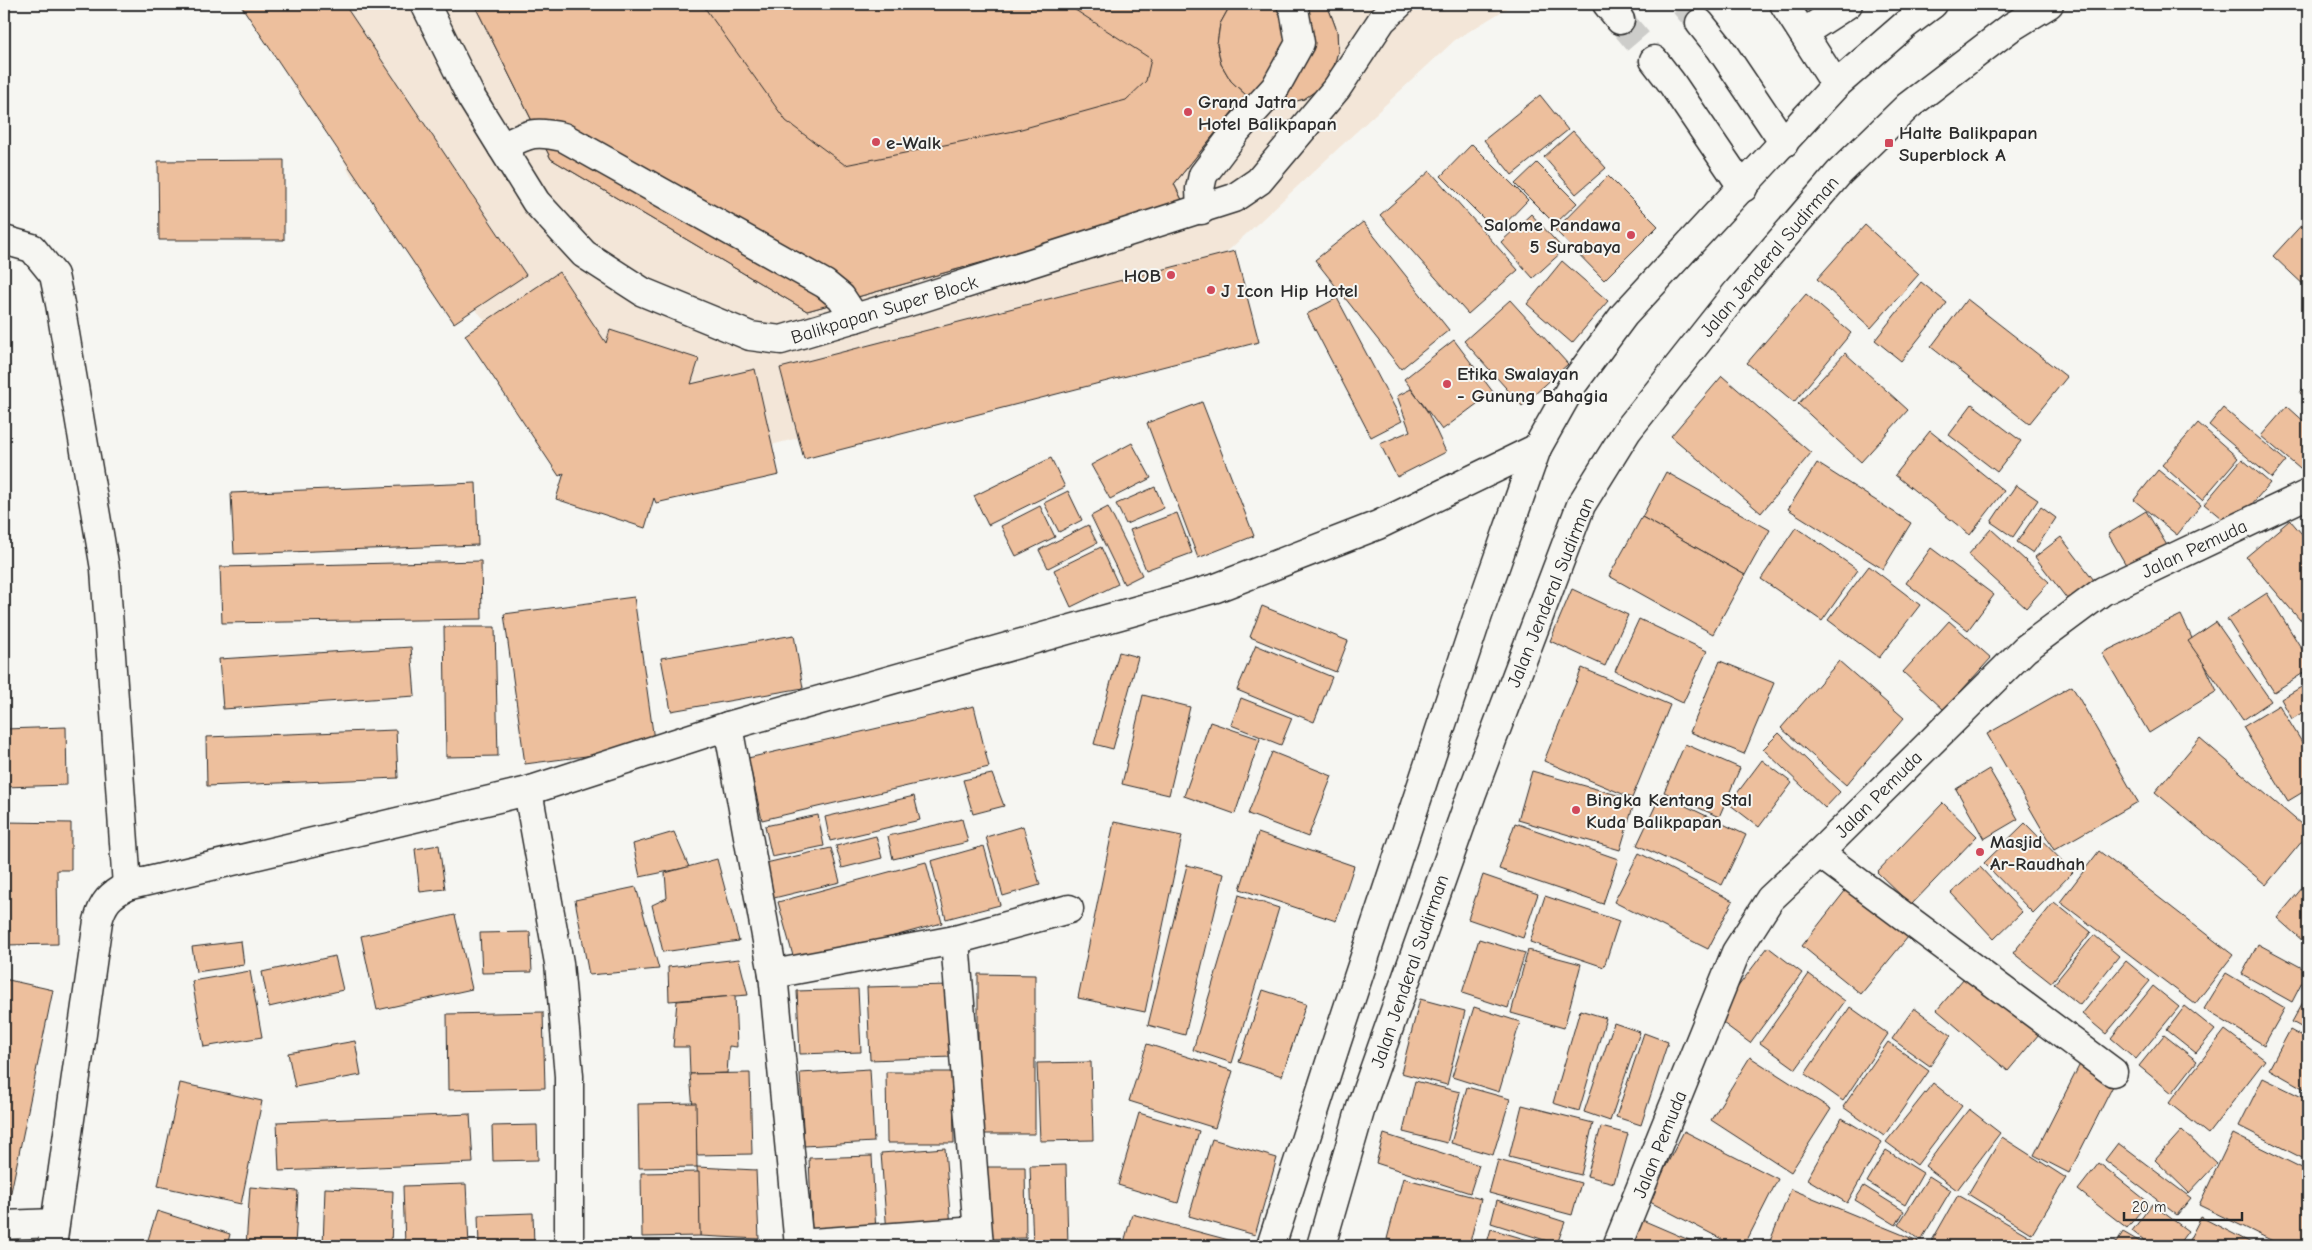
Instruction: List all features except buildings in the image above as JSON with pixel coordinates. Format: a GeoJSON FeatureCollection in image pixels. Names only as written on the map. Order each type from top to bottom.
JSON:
{"type":"FeatureCollection","features":[{"type":"Feature","properties":{"kind":"main road","name":"Balikpapan Super Block"},"geometry":{"type":"LineString","coordinates":[[425,4],[471,97],[536,202],[584,254],[644,292],[717,324],[750,336],[781,340],[1201,210],[1234,198],[1259,181],[1337,88],[1382,20],[1399,4]]}},
{"type":"Feature","properties":{"kind":"main road"},"geometry":{"type":"LineString","coordinates":[[1201,210],[1200,189],[1203,175],[1237,130],[1275,88],[1300,43],[1294,9],[1291,4]]}},
{"type":"Feature","properties":{"kind":"main road"},"geometry":{"type":"LineString","coordinates":[[1784,4],[1836,84]]}},
{"type":"Feature","properties":{"kind":"main road"},"geometry":{"type":"LineString","coordinates":[[1803,33],[1848,4]]}},
{"type":"Feature","properties":{"kind":"main road","name":"Jalan Jenderal Sudirman"},"geometry":{"type":"LineString","coordinates":[[1321,1246],[1369,1086],[1472,793],[1581,505],[1627,431],[1737,292],[1839,173],[1908,106],[2010,28],[2049,4]]}},
{"type":"Feature","properties":{"kind":"main road"},"geometry":{"type":"LineString","coordinates":[[1272,1246],[1339,1035],[1478,615],[1537,448],[1573,384],[1624,315],[1743,188],[1836,84],[1930,5]]}},
{"type":"Feature","properties":{"kind":"main road"},"geometry":{"type":"LineString","coordinates":[[1700,23],[1720,48],[1784,143]]}},
{"type":"Feature","properties":{"kind":"main road"},"geometry":{"type":"LineString","coordinates":[[1654,60],[1743,188]]}},
{"type":"Feature","properties":{"kind":"main road"},"geometry":{"type":"LineString","coordinates":[[502,147],[529,134],[541,132],[562,137],[825,284],[841,297],[855,318]]}},
{"type":"Feature","properties":{"kind":"main road"},"geometry":{"type":"LineString","coordinates":[[4,240],[32,248],[54,275],[60,304],[105,569],[127,886]]}},
{"type":"Feature","properties":{"kind":"main road"},"geometry":{"type":"LineString","coordinates":[[4,1225],[54,1234],[98,921],[101,908],[111,895],[127,886],[528,791],[728,726],[1216,588],[1378,525],[1537,448]]}},
{"type":"Feature","properties":{"kind":"main road","name":"Jalan Pemuda"},"geometry":{"type":"LineString","coordinates":[[1617,1246],[1736,952],[1770,899],[2025,649],[2069,615],[2103,591],[2308,494]]}},
{"type":"Feature","properties":{"kind":"main road"},"geometry":{"type":"LineString","coordinates":[[728,726],[773,974],[798,1245],[978,1239],[955,940]]}},
{"type":"Feature","properties":{"kind":"main road"},"geometry":{"type":"LineString","coordinates":[[528,791],[559,963],[569,1076],[569,1246]]}},
{"type":"Feature","properties":{"kind":"main road"},"geometry":{"type":"LineString","coordinates":[[1819,853],[2114,1072]]}},
{"type":"Feature","properties":{"kind":"main road"},"geometry":{"type":"LineString","coordinates":[[773,974],[955,940],[1069,909]]}},
{"type":"Feature","properties":{"kind":"shaded area"},"geometry":{"type":"Polygon","coordinates":[[[282,4],[1514,4],[1455,40],[1117,354],[634,481],[349,173],[282,4]]]}},
{"type":"Feature","properties":{"kind":"tunnel"},"geometry":{"type":"LineString","coordinates":[[1684,4],[1700,23]]}},
{"type":"Feature","properties":{"kind":"tunnel"},"geometry":{"type":"LineString","coordinates":[[1620,20],[1654,60]]}},
{"type":"Feature","properties":{"kind":"place","name":"Grand Jatra Hotel Balikpapan"},"geometry":{"type":"Point","coordinates":[1188,112]}},
{"type":"Feature","properties":{"kind":"place","name":"e-Walk"},"geometry":{"type":"Point","coordinates":[876,142]}},
{"type":"Feature","properties":{"kind":"place","name":"Halte Balikpapan Superblock A"},"geometry":{"type":"Point","coordinates":[1889,143]}},
{"type":"Feature","properties":{"kind":"place","name":"Salome Pandawa 5 Surabaya"},"geometry":{"type":"Point","coordinates":[1631,235]}},
{"type":"Feature","properties":{"kind":"place","name":"HOB"},"geometry":{"type":"Point","coordinates":[1171,275]}},
{"type":"Feature","properties":{"kind":"place","name":"J Icon Hip Hotel"},"geometry":{"type":"Point","coordinates":[1211,290]}},
{"type":"Feature","properties":{"kind":"place","name":"Etika Swalayan - Gunung Bahagia"},"geometry":{"type":"Point","coordinates":[1447,384]}},
{"type":"Feature","properties":{"kind":"place","name":"Bingka Kentang Stal Kuda Balikpapan"},"geometry":{"type":"Point","coordinates":[1576,810]}},
{"type":"Feature","properties":{"kind":"place","name":"Masjid Ar-Raudhah"},"geometry":{"type":"Point","coordinates":[1980,852]}}]}
